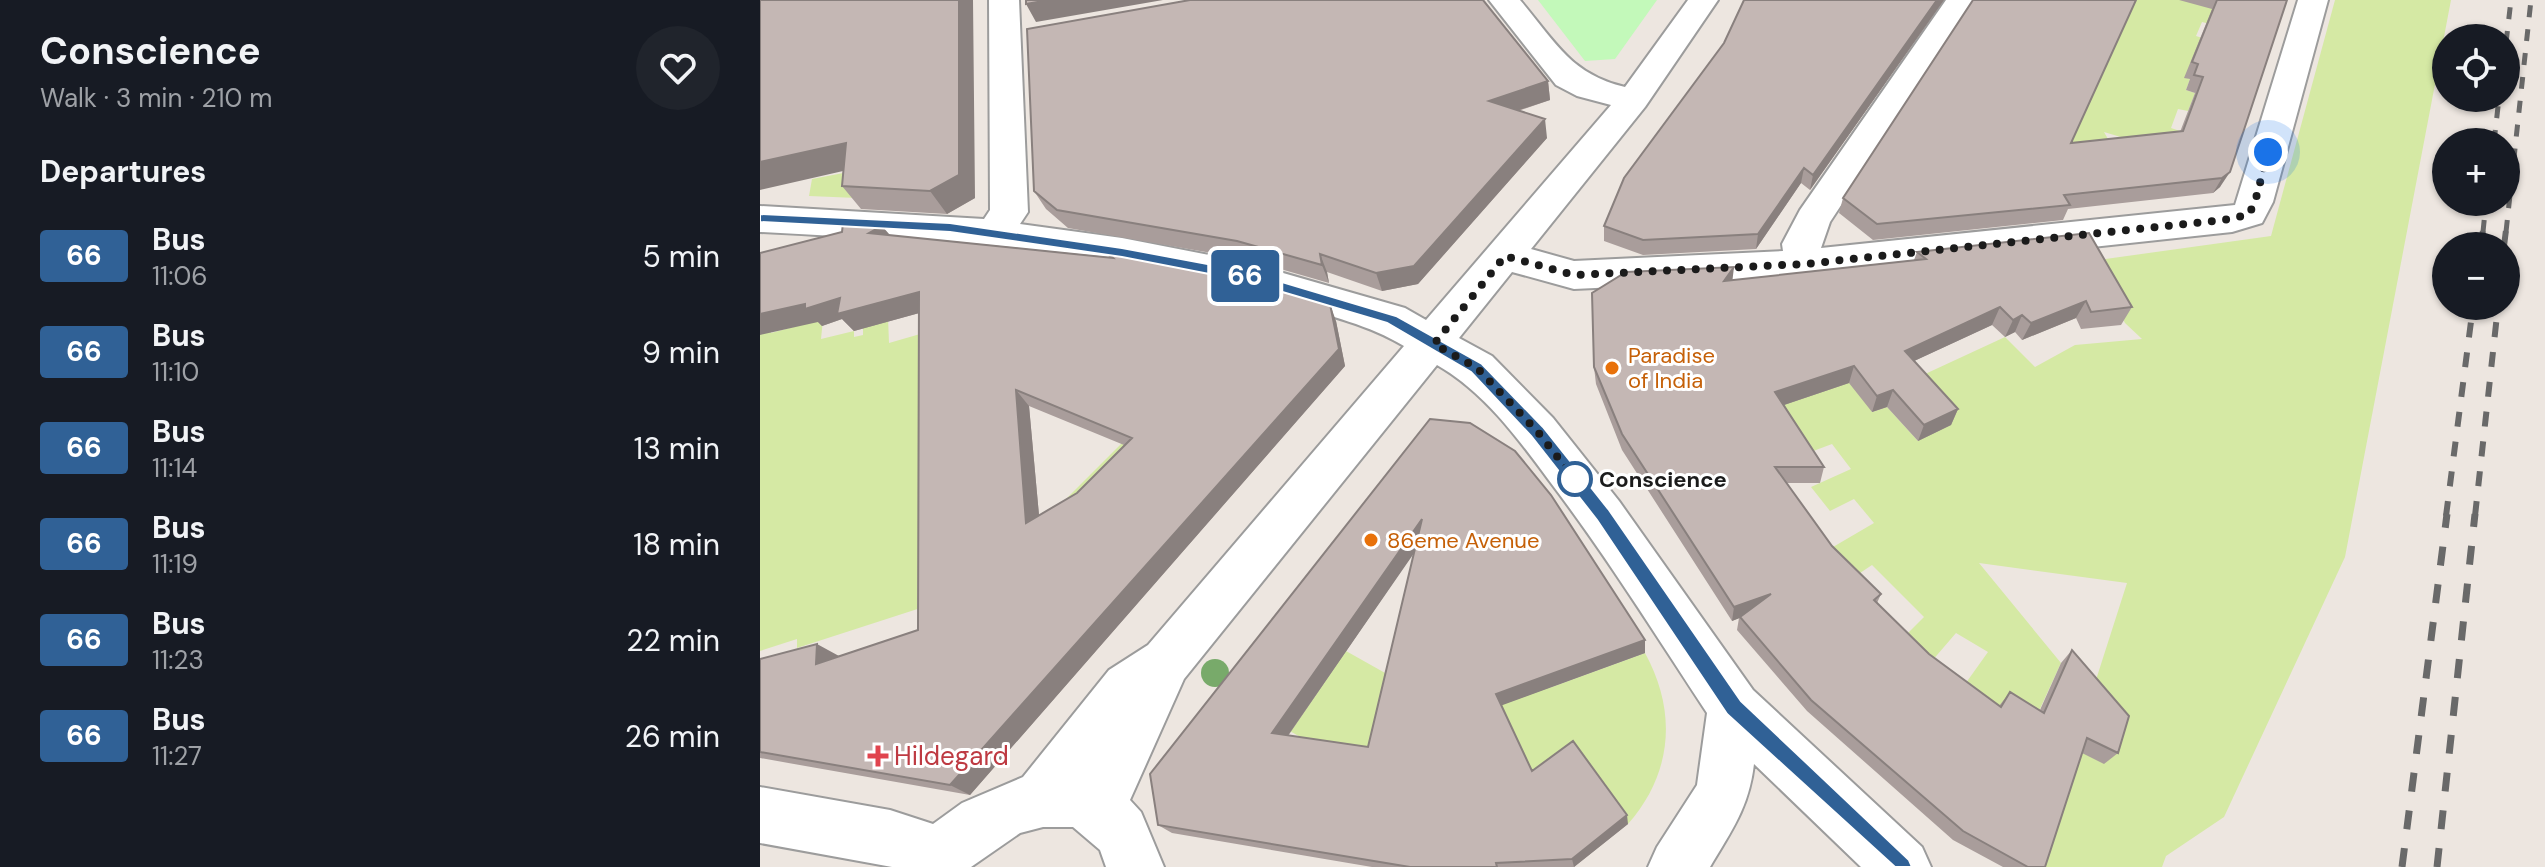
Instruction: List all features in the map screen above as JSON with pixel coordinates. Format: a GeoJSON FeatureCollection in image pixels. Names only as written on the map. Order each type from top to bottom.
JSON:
{"type":"FeatureCollection","features":[{"type":"Feature","properties":{"kind":"street"},"geometry":{"type":"LineString","coordinates":[[994,233],[1009,212],[1018,37],[1004,0]]}},
{"type":"Feature","properties":{"kind":"street"},"geometry":{"type":"LineString","coordinates":[[1504,0],[1568,78],[1589,89],[1633,100]]}},
{"type":"Feature","properties":{"kind":"street"},"geometry":{"type":"LineString","coordinates":[[1099,809],[1123,749],[1166,662],[1434,344],[1633,100],[1703,0]]}},
{"type":"Feature","properties":{"kind":"street"},"geometry":{"type":"LineString","coordinates":[[1805,264],[1801,244],[1813,219],[1961,0]]}},
{"type":"Feature","properties":{"kind":"street"},"geometry":{"type":"LineString","coordinates":[[1505,256],[1574,275],[1805,264],[2216,221],[2249,214],[2313,0]]}},
{"type":"Feature","properties":{"kind":"street"},"geometry":{"type":"LineString","coordinates":[[760,219],[836,220],[994,233],[1245,276],[1391,319],[1477,368],[1537,431],[1603,515],[1734,708],[1902,867]]}},
{"type":"Feature","properties":{"kind":"street"},"geometry":{"type":"LineString","coordinates":[[1041,798],[1085,737],[1127,688],[1166,662]]}},
{"type":"Feature","properties":{"kind":"street"},"geometry":{"type":"LineString","coordinates":[[1677,867],[1723,794],[1734,708]]}},
{"type":"Feature","properties":{"kind":"street"},"geometry":{"type":"LineString","coordinates":[[760,815],[890,838],[937,861],[989,816],[1041,798],[1082,801],[1099,809],[1122,832],[1135,867]]}},
{"type":"Feature","properties":{"kind":"green space"},"geometry":{"type":"Polygon","coordinates":[[[1538,0],[1657,0],[1615,59],[1585,61],[1538,0]]]}},
{"type":"Feature","properties":{"kind":"green space"},"geometry":{"type":"Polygon","coordinates":[[[2061,0],[2214,0],[2223,12],[2218,26],[2202,22],[2196,36],[2215,42],[2185,77],[2190,79],[2186,90],[2195,93],[2188,111],[2178,109],[2171,128],[2186,133],[2144,144],[2104,132],[2116,153],[1969,141],[2061,0]]]}},
{"type":"Feature","properties":{"kind":"green space"},"geometry":{"type":"Polygon","coordinates":[[[2335,0],[2451,0],[2446,24],[2432,24],[2432,100],[2345,557],[2224,817],[2166,856],[2162,867],[2036,867],[2127,583],[1979,563],[2061,663],[2033,724],[1990,720],[1958,694],[1988,652],[1956,633],[1925,669],[1898,643],[1924,617],[1872,565],[1857,575],[1833,547],[1874,523],[1854,499],[1830,511],[1811,487],[1851,469],[1832,444],[1771,467],[1722,394],[1852,366],[1872,412],[1887,407],[1918,441],[1910,381],[2005,337],[2035,367],[2075,345],[2142,339],[2125,323],[2091,261],[2271,236],[2335,0]]]}},
{"type":"Feature","properties":{"kind":"green space"},"geometry":{"type":"Polygon","coordinates":[[[859,170],[857,198],[809,196],[812,179],[859,170]]]}},
{"type":"Feature","properties":{"kind":"green space"},"geometry":{"type":"Polygon","coordinates":[[[888,317],[889,343],[934,330],[937,595],[986,579],[1143,422],[1193,448],[1160,475],[1134,463],[1105,492],[1130,506],[1116,521],[1090,508],[1056,542],[1072,552],[1038,587],[1048,593],[985,662],[985,636],[938,651],[936,603],[797,648],[797,639],[760,651],[760,331],[771,328],[771,333],[823,319],[821,339],[854,331],[854,337],[863,335],[863,324],[888,317]]]}},
{"type":"Feature","properties":{"kind":"green space"},"geometry":{"type":"Polygon","coordinates":[[[1464,626],[1549,688],[1645,653],[1662,697],[1666,719],[1665,741],[1662,763],[1654,784],[1628,824],[1575,752],[1535,781],[1464,626]]]}},
{"type":"Feature","properties":{"kind":"green space"},"geometry":{"type":"Polygon","coordinates":[[[1346,651],[1394,678],[1444,768],[1304,739],[1288,730],[1346,651]]]}},
{"type":"Feature","properties":{"kind":"building"},"geometry":{"type":"Polygon","coordinates":[[[760,0],[959,0],[959,175],[930,191],[842,186],[846,143],[760,162],[760,0]]]}},
{"type":"Feature","properties":{"kind":"building"},"geometry":{"type":"Polygon","coordinates":[[[1026,0],[1049,0],[1026,4],[1026,0]]]}},
{"type":"Feature","properties":{"kind":"building"},"geometry":{"type":"Polygon","coordinates":[[[1190,0],[1483,0],[1548,81],[1489,101],[1545,119],[1414,266],[1376,273],[1320,254],[1322,265],[1237,241],[1057,210],[1034,191],[1027,29],[1190,0]]]}},
{"type":"Feature","properties":{"kind":"building"},"geometry":{"type":"Polygon","coordinates":[[[1744,0],[1937,0],[1813,175],[1804,168],[1758,234],[1643,240],[1604,226],[1624,178],[1724,43],[1744,0]]]}},
{"type":"Feature","properties":{"kind":"building"},"geometry":{"type":"Polygon","coordinates":[[[1973,0],[2136,0],[2071,143],[2183,131],[2203,77],[2194,75],[2198,64],[2192,62],[2217,0],[2287,0],[2230,172],[2222,178],[2064,195],[2070,205],[1877,224],[1843,198],[1973,0]]]}},
{"type":"Feature","properties":{"kind":"building"},"geometry":{"type":"Polygon","coordinates":[[[843,223],[882,226],[869,233],[1113,258],[1104,250],[1216,272],[1330,304],[1339,349],[950,785],[760,752],[760,659],[817,644],[816,664],[918,630],[919,292],[837,314],[840,298],[805,309],[805,304],[760,314],[760,253],[842,232],[843,223]],[[1016,390],[1026,523],[1077,493],[1132,438],[1016,390]]]}},
{"type":"Feature","properties":{"kind":"building"},"geometry":{"type":"Polygon","coordinates":[[[2089,233],[2132,307],[2091,312],[2086,301],[2031,323],[2022,315],[2013,320],[2000,307],[1905,351],[1958,409],[1924,425],[1893,390],[1877,396],[1854,366],[1775,392],[1824,467],[1775,467],[1832,546],[1881,594],[1874,600],[1929,654],[2001,707],[2010,692],[2044,713],[2072,650],[2129,716],[2118,753],[2087,738],[2045,867],[2028,867],[1963,831],[1811,700],[1740,617],[1771,594],[1734,607],[1622,434],[1594,367],[1592,293],[1626,272],[1734,267],[1724,281],[1926,259],[1917,252],[2089,233]]]}},
{"type":"Feature","properties":{"kind":"building"},"geometry":{"type":"Polygon","coordinates":[[[1430,419],[1470,423],[1515,451],[1551,495],[1645,640],[1496,694],[1532,771],[1573,741],[1627,815],[1572,859],[1496,863],[1497,867],[1410,867],[1158,825],[1150,774],[1430,419]],[[1422,519],[1272,733],[1368,747],[1422,519]]]}},
{"type":"Feature","properties":{"kind":"railway"},"geometry":{"type":"LineString","coordinates":[[2508,24],[2511,0]]}},
{"type":"Feature","properties":{"kind":"railway"},"geometry":{"type":"LineString","coordinates":[[2506,232],[2531,0]]}},
{"type":"Feature","properties":{"kind":"railway"},"geometry":{"type":"LineString","coordinates":[[2496,128],[2497,112]]}},
{"type":"Feature","properties":{"kind":"railway"},"geometry":{"type":"LineString","coordinates":[[2483,232],[2485,216]]}},
{"type":"Feature","properties":{"kind":"railway"},"geometry":{"type":"LineString","coordinates":[[2446,516],[2471,320]]}},
{"type":"Feature","properties":{"kind":"railway"},"geometry":{"type":"LineString","coordinates":[[2475,516],[2496,320]]}},
{"type":"Feature","properties":{"kind":"railway"},"geometry":{"type":"LineString","coordinates":[[2402,867],[2447,514]]}},
{"type":"Feature","properties":{"kind":"railway"},"geometry":{"type":"LineString","coordinates":[[2437,867],[2475,514]]}},
{"type":"Feature","properties":{"kind":"bus line","name":"66"},"geometry":{"type":"LineString","coordinates":[[760,219],[836,220],[950,228],[1122,252],[1245,276],[1391,319],[1477,368],[1537,431],[1603,515],[1734,708],[1902,867]]}},
{"type":"Feature","properties":{"kind":"place","name":"Paradise of India"},"geometry":{"type":"Point","coordinates":[1612,368]}},
{"type":"Feature","properties":{"kind":"place","name":"Conscience"},"geometry":{"type":"Point","coordinates":[1575,479]}},
{"type":"Feature","properties":{"kind":"place","name":"86eme Avenue"},"geometry":{"type":"Point","coordinates":[1371,540]}},
{"type":"Feature","properties":{"kind":"place","name":"Hildegard"},"geometry":{"type":"Point","coordinates":[878,756]}},
{"type":"Feature","properties":{"kind":"route"},"geometry":{"type":"LineString","coordinates":[[1575,479],[1537,431],[1477,368],[1434,344],[1505,256],[1574,275],[1805,264],[2232,219],[2249,214],[2268,152]]}}]}
